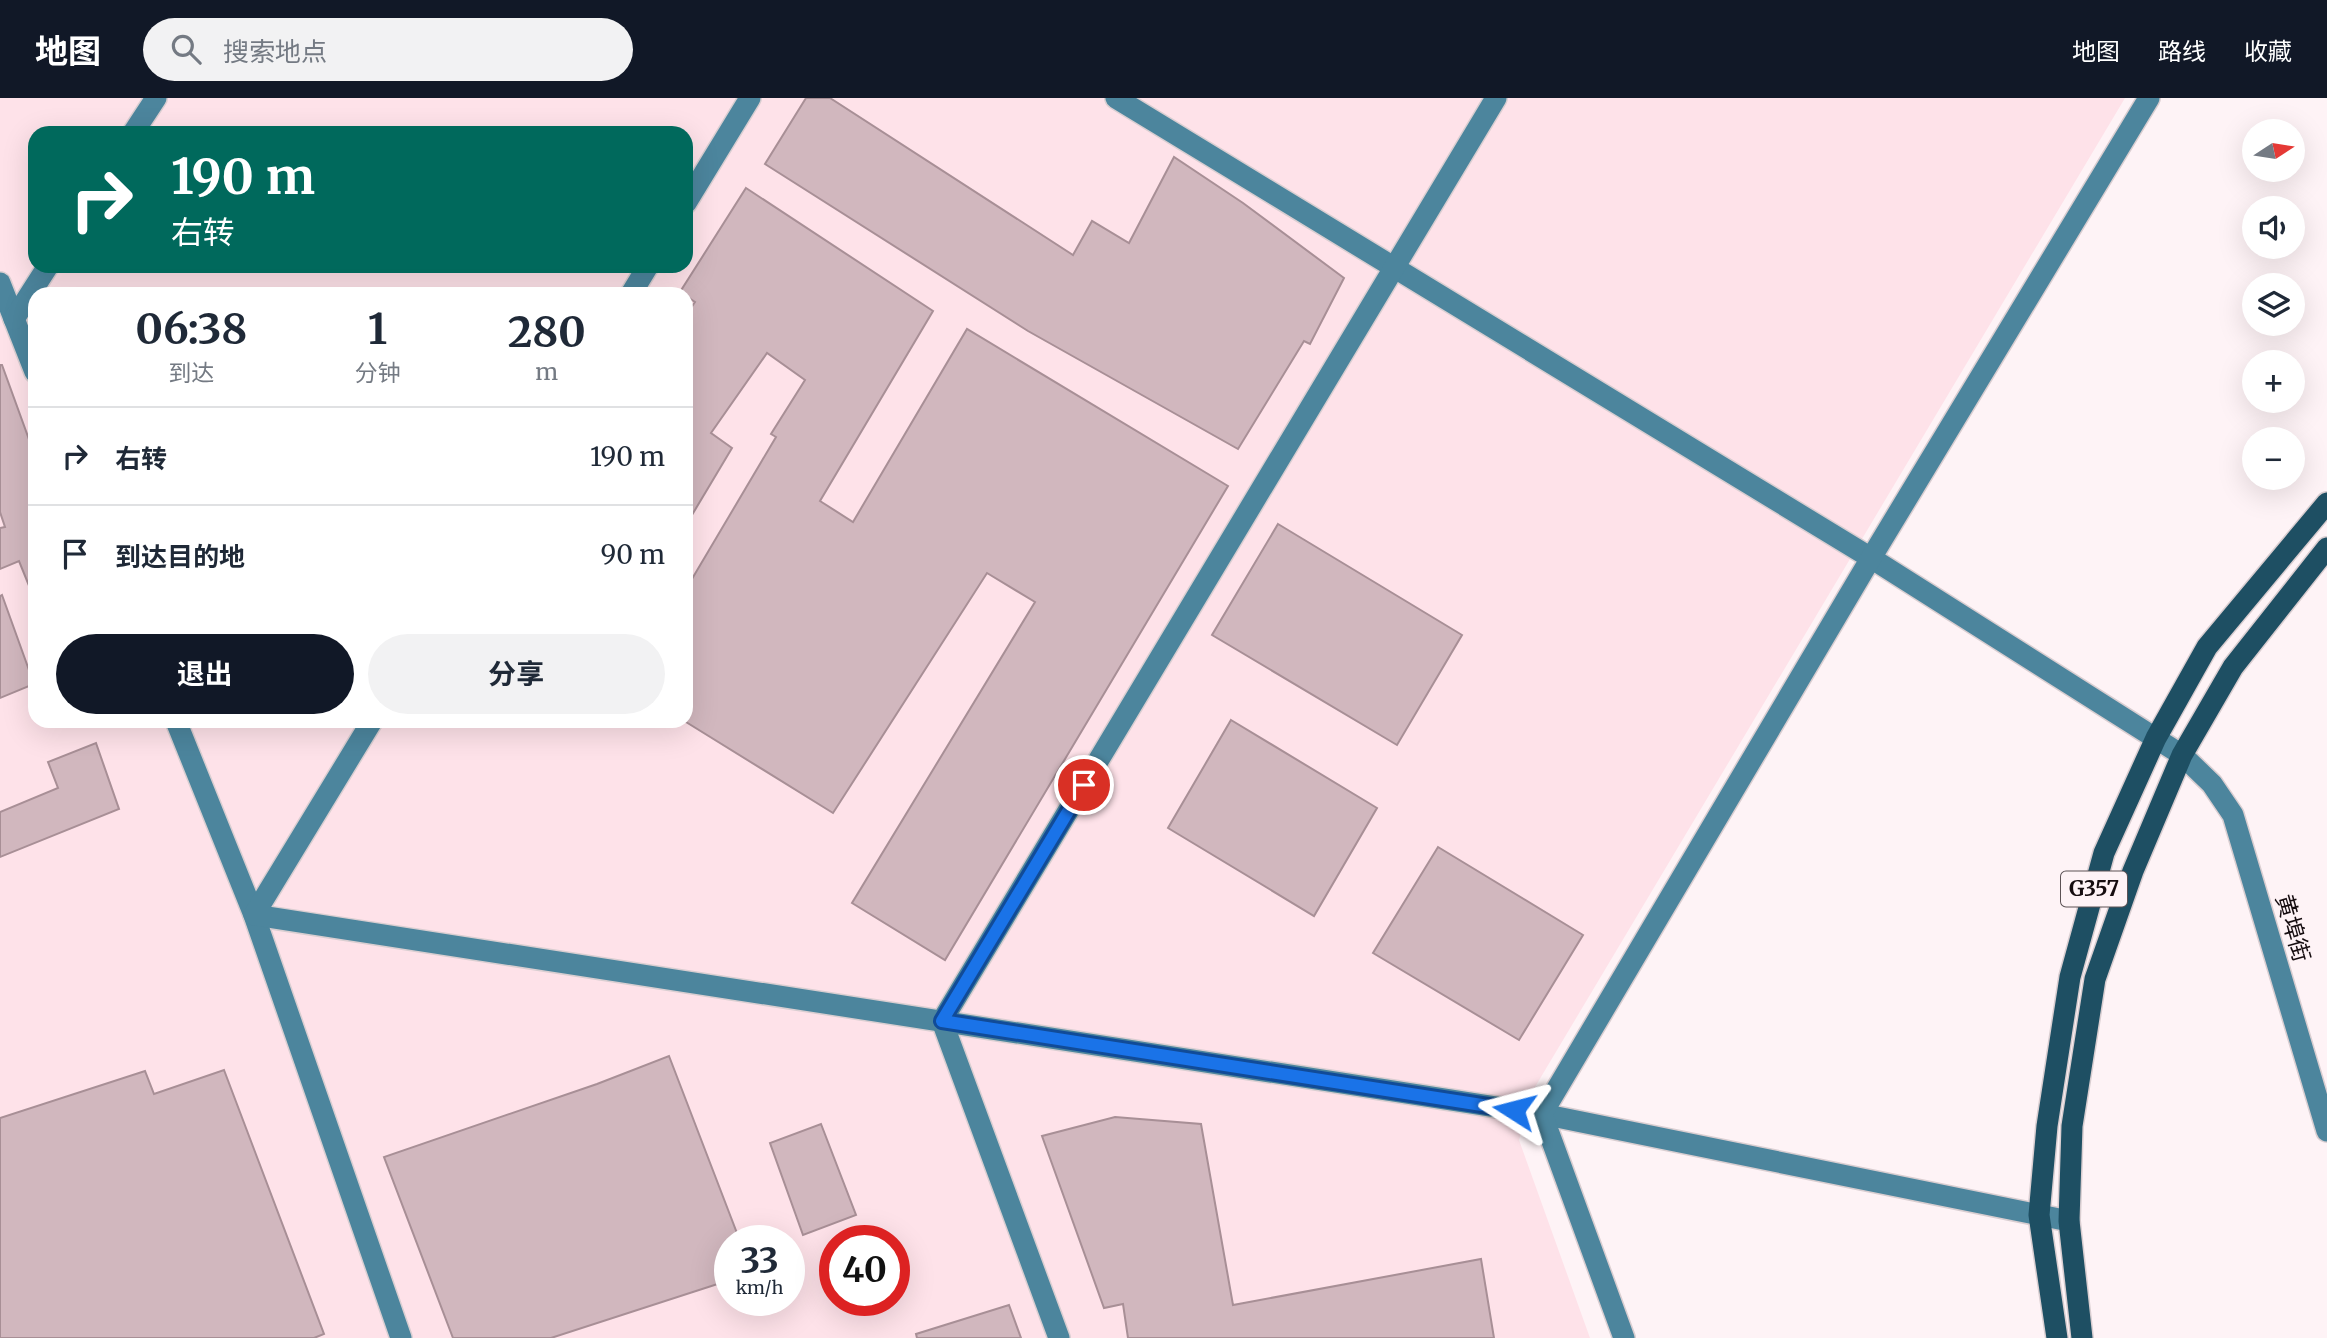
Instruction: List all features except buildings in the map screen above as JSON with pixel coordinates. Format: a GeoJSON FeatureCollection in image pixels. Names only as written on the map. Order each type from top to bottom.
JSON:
{"type":"FeatureCollection","features":[{"type":"Feature","properties":{"kind":"highway","name":"G357"},"geometry":{"type":"LineString","coordinates":[[2057,1338],[2039,1215],[2047,1126],[2070,976],[2104,853],[2156,738],[2207,647],[2327,503]]}},
{"type":"Feature","properties":{"kind":"highway","name":"G357"},"geometry":{"type":"LineString","coordinates":[[2082,1338],[2069,1221],[2072,1126],[2095,979],[2133,871],[2182,755],[2233,667],[2327,548]]}},
{"type":"Feature","properties":{"kind":"street"},"geometry":{"type":"LineString","coordinates":[[138,126],[156,98]]}},
{"type":"Feature","properties":{"kind":"street"},"geometry":{"type":"LineString","coordinates":[[693,192],[750,98]]}},
{"type":"Feature","properties":{"kind":"street","name":"黄埠街"},"geometry":{"type":"LineString","coordinates":[[1116,98],[1871,558],[2182,755],[2212,784],[2232,815],[2327,1131]]}},
{"type":"Feature","properties":{"kind":"street"},"geometry":{"type":"LineString","coordinates":[[942,1021],[1496,98]]}},
{"type":"Feature","properties":{"kind":"street"},"geometry":{"type":"LineString","coordinates":[[1542,1114],[1871,558],[2149,98]]}},
{"type":"Feature","properties":{"kind":"street"},"geometry":{"type":"LineString","coordinates":[[0,283],[28,354]]}},
{"type":"Feature","properties":{"kind":"street"},"geometry":{"type":"LineString","coordinates":[[14,319],[28,297]]}},
{"type":"Feature","properties":{"kind":"street"},"geometry":{"type":"LineString","coordinates":[[179,728],[254,915],[401,1338]]}},
{"type":"Feature","properties":{"kind":"street"},"geometry":{"type":"LineString","coordinates":[[254,915],[368,728]]}},
{"type":"Feature","properties":{"kind":"street"},"geometry":{"type":"LineString","coordinates":[[254,915],[1542,1114],[2069,1221]]}},
{"type":"Feature","properties":{"kind":"street"},"geometry":{"type":"LineString","coordinates":[[942,1021],[1059,1338]]}},
{"type":"Feature","properties":{"kind":"street"},"geometry":{"type":"LineString","coordinates":[[1542,1114],[1624,1338]]}},
{"type":"Feature","properties":{"kind":"shaded area"},"geometry":{"type":"Polygon","coordinates":[[[0,98],[2125,98],[1535,1087],[1519,1140],[1590,1338],[0,1338],[0,98]]]}},
{"type":"Feature","properties":{"kind":"route"},"geometry":{"type":"LineString","coordinates":[[1084,785],[942,1021],[1514,1110]]}}]}
